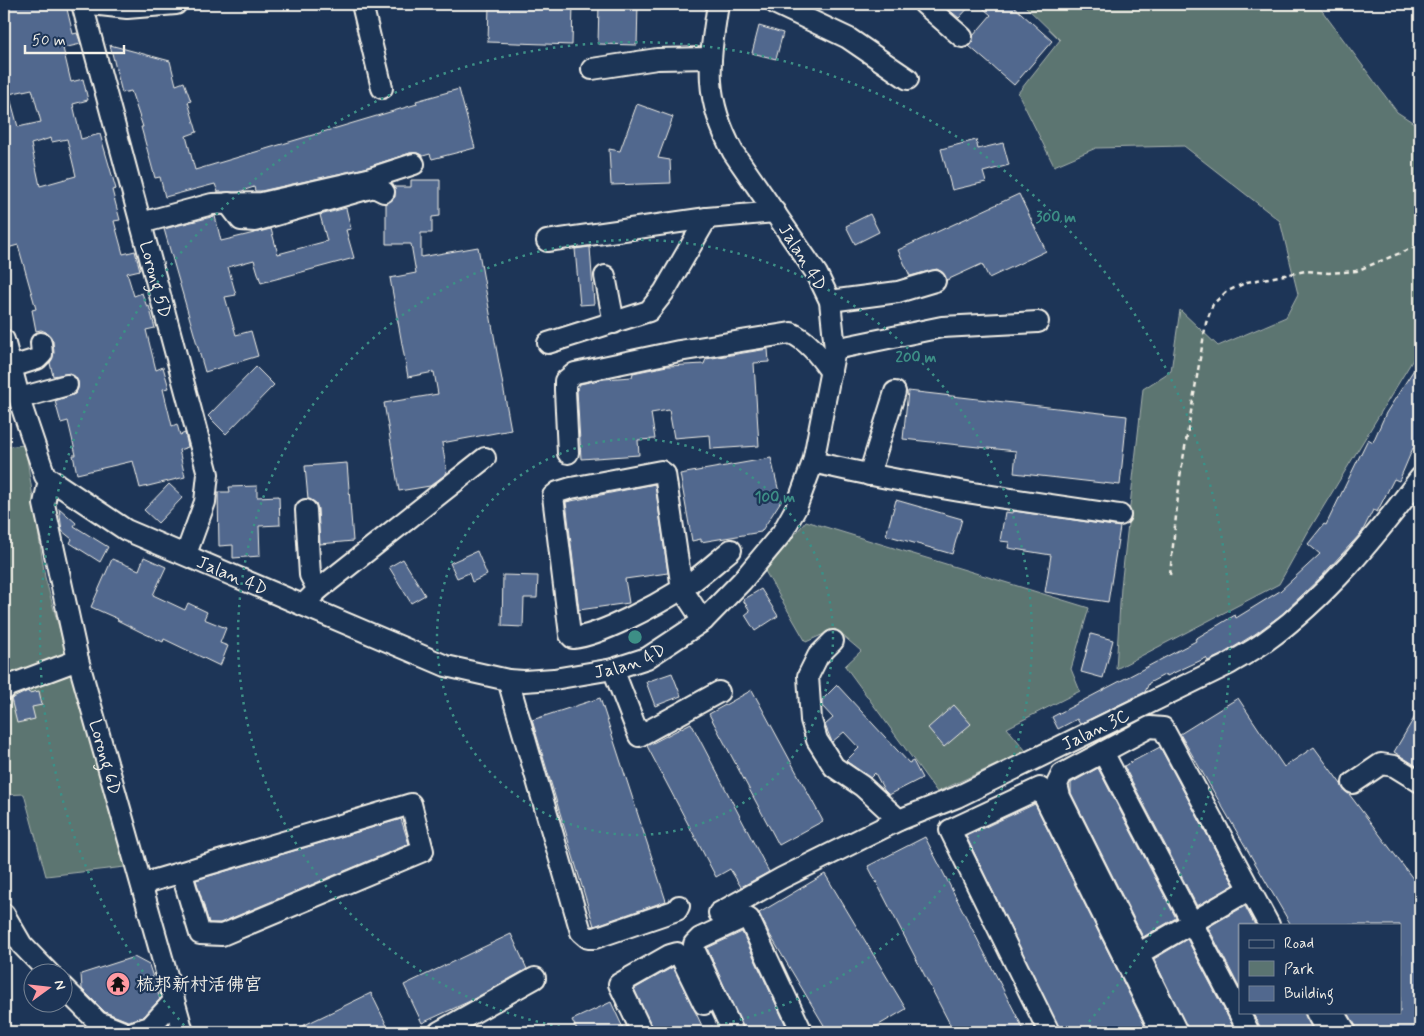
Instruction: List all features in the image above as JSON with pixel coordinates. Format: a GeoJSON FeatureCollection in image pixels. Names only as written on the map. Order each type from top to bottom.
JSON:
{"type":"FeatureCollection","features":[{"type":"Feature","properties":{"kind":"street","name":"Lorong 5D"},"geometry":{"type":"LineString","coordinates":[[82,4],[208,474],[205,502],[186,554]]}},
{"type":"Feature","properties":{"kind":"street"},"geometry":{"type":"LineString","coordinates":[[91,4],[127,8],[176,4]]}},
{"type":"Feature","properties":{"kind":"street"},"geometry":{"type":"LineString","coordinates":[[362,4],[382,88]]}},
{"type":"Feature","properties":{"kind":"street","name":"Jalan 4D"},"geometry":{"type":"LineString","coordinates":[[49,480],[126,530],[446,666],[508,680],[554,679],[613,669],[647,658],[703,621],[742,581],[782,533],[796,508],[813,462],[835,349],[830,301],[817,274],[733,152],[721,130],[714,108],[710,58],[718,4]]}},
{"type":"Feature","properties":{"kind":"street"},"geometry":{"type":"LineString","coordinates":[[776,4],[795,11],[848,38],[908,79]]}},
{"type":"Feature","properties":{"kind":"street"},"geometry":{"type":"LineString","coordinates":[[924,4],[962,37]]}},
{"type":"Feature","properties":{"kind":"street"},"geometry":{"type":"LineString","coordinates":[[592,69],[658,59],[710,58]]}},
{"type":"Feature","properties":{"kind":"street"},"geometry":{"type":"LineString","coordinates":[[141,223],[212,204],[262,203],[368,179],[414,164]]}},
{"type":"Feature","properties":{"kind":"street"},"geometry":{"type":"LineString","coordinates":[[228,203],[241,220],[256,221],[374,187],[384,192]]}},
{"type":"Feature","properties":{"kind":"street"},"geometry":{"type":"LineString","coordinates":[[547,241],[707,218],[775,212]]}},
{"type":"Feature","properties":{"kind":"street"},"geometry":{"type":"LineString","coordinates":[[548,343],[649,311],[664,292],[707,218]]}},
{"type":"Feature","properties":{"kind":"street"},"geometry":{"type":"LineString","coordinates":[[605,276],[614,323]]}},
{"type":"Feature","properties":{"kind":"street"},"geometry":{"type":"LineString","coordinates":[[830,301],[898,292],[934,281]]}},
{"type":"Feature","properties":{"kind":"street"},"geometry":{"type":"LineString","coordinates":[[835,349],[942,327],[1038,322]]}},
{"type":"Feature","properties":{"kind":"street"},"geometry":{"type":"LineString","coordinates":[[568,453],[564,390],[565,381],[574,373],[679,351],[792,333],[800,337],[816,352],[831,372]]}},
{"type":"Feature","properties":{"kind":"street"},"geometry":{"type":"LineString","coordinates":[[4,340],[42,468],[49,480]]}},
{"type":"Feature","properties":{"kind":"street"},"geometry":{"type":"LineString","coordinates":[[11,367],[37,359],[42,354],[41,343]]}},
{"type":"Feature","properties":{"kind":"street"},"geometry":{"type":"LineString","coordinates":[[20,398],[67,385]]}},
{"type":"Feature","properties":{"kind":"street"},"geometry":{"type":"LineString","coordinates":[[869,476],[895,392]]}},
{"type":"Feature","properties":{"kind":"street"},"geometry":{"type":"LineString","coordinates":[[303,606],[318,590],[485,458]]}},
{"type":"Feature","properties":{"kind":"street"},"geometry":{"type":"LineString","coordinates":[[813,462],[869,476],[1120,515]]}},
{"type":"Feature","properties":{"kind":"street"},"geometry":{"type":"LineString","coordinates":[[703,621],[682,589],[665,474],[662,471],[571,488],[558,492],[553,496],[570,635],[572,638],[586,636],[609,628],[682,589],[731,550]]}},
{"type":"Feature","properties":{"kind":"street","name":"Jalan 3C"},"geometry":{"type":"LineString","coordinates":[[719,913],[782,878],[900,820],[966,792],[1227,665],[1266,642],[1337,579],[1387,521],[1420,478]]}},
{"type":"Feature","properties":{"kind":"street","name":"Lorong 6D"},"geometry":{"type":"LineString","coordinates":[[49,480],[44,504],[78,660],[183,1032]]}},
{"type":"Feature","properties":{"kind":"street"},"geometry":{"type":"LineString","coordinates":[[306,510],[310,574],[318,590]]}},
{"type":"Feature","properties":{"kind":"street"},"geometry":{"type":"LineString","coordinates":[[833,641],[818,656],[808,676],[809,704],[817,740],[834,767],[862,786],[900,820]]}},
{"type":"Feature","properties":{"kind":"street"},"geometry":{"type":"LineString","coordinates":[[4,690],[8,686],[78,660]]}},
{"type":"Feature","properties":{"kind":"street"},"geometry":{"type":"LineString","coordinates":[[613,669],[639,736],[719,692]]}},
{"type":"Feature","properties":{"kind":"street"},"geometry":{"type":"LineString","coordinates":[[508,680],[581,932],[588,938],[595,938],[677,910],[678,906]]}},
{"type":"Feature","properties":{"kind":"street"},"geometry":{"type":"LineString","coordinates":[[1177,1032],[1060,796],[1057,784],[1062,774],[1150,727],[1163,728],[1268,924]]}},
{"type":"Feature","properties":{"kind":"street"},"geometry":{"type":"LineString","coordinates":[[1103,752],[1239,1013]]}},
{"type":"Feature","properties":{"kind":"street"},"geometry":{"type":"LineString","coordinates":[[1353,783],[1382,764],[1394,766],[1420,782]]}},
{"type":"Feature","properties":{"kind":"street"},"geometry":{"type":"LineString","coordinates":[[1049,1032],[950,830],[1040,788],[1160,1032]]}},
{"type":"Feature","properties":{"kind":"street"},"geometry":{"type":"LineString","coordinates":[[142,884],[182,874],[411,804],[423,851],[222,936],[200,934],[182,874]]}},
{"type":"Feature","properties":{"kind":"street"},"geometry":{"type":"LineString","coordinates":[[1138,954],[1250,889]]}},
{"type":"Feature","properties":{"kind":"street"},"geometry":{"type":"LineString","coordinates":[[4,914],[22,945],[40,964]]}},
{"type":"Feature","properties":{"kind":"street"},"geometry":{"type":"LineString","coordinates":[[733,1032],[694,949],[694,944],[700,938],[745,916],[749,919],[802,1032]]}},
{"type":"Feature","properties":{"kind":"street"},"geometry":{"type":"LineString","coordinates":[[642,1032],[620,984],[677,953],[681,957],[718,1032]]}},
{"type":"Feature","properties":{"kind":"street"},"geometry":{"type":"LineString","coordinates":[[439,1032],[535,978]]}},
{"type":"Feature","properties":{"kind":"street"},"geometry":{"type":"LineString","coordinates":[[72,996],[98,1022],[123,1032]]}},
{"type":"Feature","properties":{"kind":"street"},"geometry":{"type":"LineString","coordinates":[[133,1032],[150,1027],[173,1002]]}},
{"type":"Feature","properties":{"kind":"street"},"geometry":{"type":"LineString","coordinates":[[1240,1014],[1249,1032]]}},
{"type":"Feature","properties":{"kind":"street"},"geometry":{"type":"LineString","coordinates":[[1317,1014],[1327,1032]]}},
{"type":"Feature","properties":{"kind":"street"},"geometry":{"type":"LineString","coordinates":[[1335,1014],[1346,1032]]}},
{"type":"Feature","properties":{"kind":"path"},"geometry":{"type":"LineString","coordinates":[[1170,575],[1180,477],[1206,323],[1213,304],[1226,292],[1247,282],[1306,271],[1330,273],[1356,270],[1420,245]]}},
{"type":"Feature","properties":{"kind":"green space"},"geometry":{"type":"Polygon","coordinates":[[[1023,4],[1317,4],[1397,112],[1420,127],[1420,348],[1308,532],[1279,584],[1116,669],[1121,587],[1143,389],[1171,371],[1180,310],[1218,346],[1286,317],[1298,294],[1280,221],[1184,146],[1096,148],[1054,166],[1018,93],[1060,40],[1023,4]]]}},
{"type":"Feature","properties":{"kind":"green space"},"geometry":{"type":"Polygon","coordinates":[[[25,445],[45,577],[125,867],[46,876],[24,794],[4,795],[4,447],[25,445]]]}},
{"type":"Feature","properties":{"kind":"green space"},"geometry":{"type":"Polygon","coordinates":[[[806,521],[1089,608],[1071,669],[1080,691],[1007,728],[1026,751],[937,792],[845,666],[861,651],[835,629],[806,642],[765,571],[806,521]]]}},
{"type":"Feature","properties":{"kind":"building"},"geometry":{"type":"Polygon","coordinates":[[[4,4],[53,4],[55,8],[66,5],[73,34],[77,33],[81,44],[63,48],[71,82],[83,79],[88,100],[73,104],[81,139],[100,134],[116,189],[112,190],[120,220],[114,221],[123,254],[135,251],[140,270],[127,273],[134,296],[142,293],[147,307],[149,306],[155,328],[146,330],[156,370],[163,367],[169,388],[163,389],[172,426],[177,424],[180,435],[185,433],[188,447],[179,450],[185,477],[140,488],[133,461],[77,474],[73,455],[76,455],[68,421],[61,423],[55,401],[75,394],[78,388],[78,381],[70,373],[53,376],[50,363],[54,353],[53,341],[46,332],[36,331],[32,310],[36,309],[18,245],[4,249],[4,4]],[[32,89],[9,94],[18,127],[41,122],[32,89]],[[51,138],[31,144],[40,186],[76,176],[67,139],[52,142],[51,138]]]}},
{"type":"Feature","properties":{"kind":"building"},"geometry":{"type":"Polygon","coordinates":[[[489,4],[573,4],[572,45],[488,42],[489,4]]]}},
{"type":"Feature","properties":{"kind":"building"},"geometry":{"type":"Polygon","coordinates":[[[599,4],[638,4],[637,45],[598,44],[599,4]]]}},
{"type":"Feature","properties":{"kind":"building"},"geometry":{"type":"Polygon","coordinates":[[[942,4],[972,4],[959,18],[942,4]]]}},
{"type":"Feature","properties":{"kind":"building"},"geometry":{"type":"Polygon","coordinates":[[[978,4],[1011,4],[1052,41],[1014,85],[969,46],[973,36],[991,15],[978,4]]]}},
{"type":"Feature","properties":{"kind":"building"},"geometry":{"type":"Polygon","coordinates":[[[759,26],[783,33],[776,59],[752,53],[759,26]]]}},
{"type":"Feature","properties":{"kind":"building"},"geometry":{"type":"Polygon","coordinates":[[[110,45],[170,61],[176,85],[184,82],[191,101],[188,102],[197,132],[186,136],[195,170],[417,104],[416,101],[459,89],[475,148],[432,159],[430,154],[423,156],[417,153],[410,153],[365,168],[261,191],[255,191],[254,187],[239,192],[218,192],[215,184],[165,197],[160,177],[155,178],[141,127],[143,127],[131,91],[122,93],[110,45]]]}},
{"type":"Feature","properties":{"kind":"building"},"geometry":{"type":"Polygon","coordinates":[[[637,104],[673,117],[658,158],[670,160],[671,183],[611,185],[609,149],[620,151],[637,104]]]}},
{"type":"Feature","properties":{"kind":"building"},"geometry":{"type":"Polygon","coordinates":[[[976,140],[978,149],[1003,143],[1009,165],[983,172],[986,182],[952,190],[941,149],[976,140]]]}},
{"type":"Feature","properties":{"kind":"building"},"geometry":{"type":"Polygon","coordinates":[[[411,180],[440,180],[440,216],[432,217],[432,233],[421,233],[421,257],[478,247],[511,430],[442,443],[447,473],[430,486],[399,491],[384,403],[438,394],[434,372],[408,377],[390,278],[416,273],[411,244],[386,244],[386,203],[395,197],[394,187],[411,187],[411,180]]]}},
{"type":"Feature","properties":{"kind":"building"},"geometry":{"type":"Polygon","coordinates":[[[1019,194],[1046,251],[989,278],[982,264],[947,280],[943,273],[937,269],[910,276],[898,250],[1019,194]]]}},
{"type":"Feature","properties":{"kind":"building"},"geometry":{"type":"Polygon","coordinates":[[[346,208],[351,229],[346,230],[354,258],[261,283],[254,260],[228,267],[236,295],[225,297],[236,335],[251,331],[258,356],[205,372],[164,229],[215,216],[221,241],[271,229],[278,254],[327,241],[320,215],[346,208]]]}},
{"type":"Feature","properties":{"kind":"building"},"geometry":{"type":"Polygon","coordinates":[[[870,214],[879,232],[855,244],[846,226],[870,214]]]}},
{"type":"Feature","properties":{"kind":"building"},"geometry":{"type":"Polygon","coordinates":[[[590,247],[594,304],[580,305],[575,249],[590,247]]]}},
{"type":"Feature","properties":{"kind":"building"},"geometry":{"type":"Polygon","coordinates":[[[768,349],[769,362],[754,363],[759,446],[711,449],[710,435],[674,438],[669,410],[651,413],[655,439],[638,440],[639,455],[581,459],[577,390],[580,384],[604,379],[632,377],[633,373],[667,366],[704,364],[706,359],[768,349]]]}},
{"type":"Feature","properties":{"kind":"building"},"geometry":{"type":"Polygon","coordinates":[[[1420,360],[1420,443],[1417,450],[1413,448],[1399,481],[1394,479],[1377,512],[1373,510],[1362,532],[1321,577],[1281,615],[1221,655],[1208,661],[1206,658],[1167,676],[1166,674],[1149,683],[1145,692],[1080,724],[1077,719],[1058,729],[1052,717],[1196,641],[1195,639],[1235,615],[1236,618],[1280,591],[1320,554],[1308,544],[1324,524],[1326,525],[1368,439],[1373,442],[1386,413],[1420,360]]]}},
{"type":"Feature","properties":{"kind":"building"},"geometry":{"type":"Polygon","coordinates":[[[256,367],[274,385],[226,434],[208,416],[256,367]]]}},
{"type":"Feature","properties":{"kind":"building"},"geometry":{"type":"Polygon","coordinates":[[[908,391],[1127,416],[1120,485],[1014,473],[1016,451],[903,439],[908,391]]]}},
{"type":"Feature","properties":{"kind":"building"},"geometry":{"type":"Polygon","coordinates":[[[771,458],[781,501],[761,532],[701,542],[701,539],[692,541],[680,474],[771,458]]]}},
{"type":"Feature","properties":{"kind":"building"},"geometry":{"type":"Polygon","coordinates":[[[347,463],[353,541],[320,544],[318,509],[316,503],[308,499],[305,466],[347,463]]]}},
{"type":"Feature","properties":{"kind":"building"},"geometry":{"type":"Polygon","coordinates":[[[169,484],[183,497],[158,523],[144,510],[169,484]]]}},
{"type":"Feature","properties":{"kind":"building"},"geometry":{"type":"Polygon","coordinates":[[[655,484],[668,573],[625,579],[629,603],[579,610],[566,502],[655,484]]]}},
{"type":"Feature","properties":{"kind":"building"},"geometry":{"type":"Polygon","coordinates":[[[257,486],[257,497],[279,496],[280,525],[259,526],[260,556],[233,558],[233,545],[219,546],[218,492],[230,492],[229,487],[257,486]]]}},
{"type":"Feature","properties":{"kind":"building"},"geometry":{"type":"Polygon","coordinates":[[[896,500],[962,519],[952,554],[886,535],[896,500]]]}},
{"type":"Feature","properties":{"kind":"building"},"geometry":{"type":"Polygon","coordinates":[[[59,508],[76,523],[74,526],[108,547],[100,562],[70,543],[72,539],[62,531],[59,508]]]}},
{"type":"Feature","properties":{"kind":"building"},"geometry":{"type":"Polygon","coordinates":[[[1014,511],[1120,527],[1108,602],[1045,592],[1051,555],[1008,548],[1009,542],[1000,541],[1005,512],[1013,513],[1014,511]]]}},
{"type":"Feature","properties":{"kind":"building"},"geometry":{"type":"Polygon","coordinates":[[[477,551],[487,575],[472,582],[469,573],[457,578],[450,563],[477,551]]]}},
{"type":"Feature","properties":{"kind":"building"},"geometry":{"type":"Polygon","coordinates":[[[144,557],[166,567],[153,595],[185,610],[188,603],[207,612],[204,619],[226,628],[220,643],[228,646],[220,666],[164,639],[163,642],[141,632],[91,607],[112,559],[139,570],[144,557]]]}},
{"type":"Feature","properties":{"kind":"building"},"geometry":{"type":"Polygon","coordinates":[[[403,559],[425,595],[411,603],[389,567],[403,559]]]}},
{"type":"Feature","properties":{"kind":"building"},"geometry":{"type":"Polygon","coordinates":[[[503,575],[538,576],[537,598],[524,598],[523,627],[502,626],[503,575]]]}},
{"type":"Feature","properties":{"kind":"building"},"geometry":{"type":"Polygon","coordinates":[[[761,589],[778,616],[755,631],[745,615],[750,611],[743,600],[761,589]]]}},
{"type":"Feature","properties":{"kind":"building"},"geometry":{"type":"Polygon","coordinates":[[[1091,634],[1113,640],[1103,678],[1081,672],[1091,634]]]}},
{"type":"Feature","properties":{"kind":"building"},"geometry":{"type":"Polygon","coordinates":[[[672,673],[681,696],[655,706],[646,682],[672,673]]]}},
{"type":"Feature","properties":{"kind":"building"},"geometry":{"type":"Polygon","coordinates":[[[837,685],[909,763],[913,761],[922,778],[889,795],[884,790],[875,773],[870,778],[846,761],[859,748],[844,732],[832,742],[825,725],[833,718],[822,706],[822,700],[837,685]]]}},
{"type":"Feature","properties":{"kind":"building"},"geometry":{"type":"Polygon","coordinates":[[[752,690],[823,821],[779,845],[709,714],[752,690]]]}},
{"type":"Feature","properties":{"kind":"building"},"geometry":{"type":"Polygon","coordinates":[[[28,691],[29,693],[39,691],[42,705],[32,707],[35,719],[17,723],[11,699],[28,691]]]}},
{"type":"Feature","properties":{"kind":"building"},"geometry":{"type":"Polygon","coordinates":[[[600,698],[666,901],[594,926],[532,720],[600,698]]]}},
{"type":"Feature","properties":{"kind":"building"},"geometry":{"type":"Polygon","coordinates":[[[1238,698],[1284,767],[1314,747],[1344,790],[1420,888],[1420,1020],[1416,1023],[1420,1032],[1358,1032],[1349,1014],[1402,1014],[1402,924],[1290,924],[1180,734],[1238,698]]]}},
{"type":"Feature","properties":{"kind":"building"},"geometry":{"type":"Polygon","coordinates":[[[954,705],[971,724],[944,747],[928,728],[954,705]]]}},
{"type":"Feature","properties":{"kind":"building"},"geometry":{"type":"Polygon","coordinates":[[[1420,708],[1420,768],[1394,752],[1420,708]]]}},
{"type":"Feature","properties":{"kind":"building"},"geometry":{"type":"Polygon","coordinates":[[[691,723],[769,872],[741,887],[730,869],[716,877],[647,746],[691,723]]]}},
{"type":"Feature","properties":{"kind":"building"},"geometry":{"type":"Polygon","coordinates":[[[1160,747],[1234,885],[1197,906],[1124,766],[1160,747]]]}},
{"type":"Feature","properties":{"kind":"building"},"geometry":{"type":"Polygon","coordinates":[[[1098,768],[1176,918],[1143,937],[1071,793],[1071,783],[1098,768]]]}},
{"type":"Feature","properties":{"kind":"building"},"geometry":{"type":"Polygon","coordinates":[[[1035,804],[1148,1032],[1061,1032],[966,836],[1035,804]]]}},
{"type":"Feature","properties":{"kind":"building"},"geometry":{"type":"Polygon","coordinates":[[[401,819],[409,844],[220,923],[209,923],[196,880],[401,819]]]}},
{"type":"Feature","properties":{"kind":"building"},"geometry":{"type":"Polygon","coordinates":[[[925,837],[1025,1032],[954,1032],[868,866],[925,837]]]}},
{"type":"Feature","properties":{"kind":"building"},"geometry":{"type":"Polygon","coordinates":[[[825,874],[906,1009],[867,1032],[828,1032],[770,935],[759,913],[825,874]]]}},
{"type":"Feature","properties":{"kind":"building"},"geometry":{"type":"Polygon","coordinates":[[[1245,906],[1254,924],[1239,924],[1239,987],[1208,927],[1245,906]]]}},
{"type":"Feature","properties":{"kind":"building"},"geometry":{"type":"Polygon","coordinates":[[[742,932],[789,1032],[745,1032],[707,948],[742,932]]]}},
{"type":"Feature","properties":{"kind":"building"},"geometry":{"type":"Polygon","coordinates":[[[511,934],[527,969],[470,1001],[422,1023],[404,985],[511,934]]]}},
{"type":"Feature","properties":{"kind":"building"},"geometry":{"type":"Polygon","coordinates":[[[1187,939],[1236,1032],[1189,1032],[1154,959],[1187,939]]]}},
{"type":"Feature","properties":{"kind":"building","name":"梳邦新村活佛宫"},"geometry":{"type":"Polygon","coordinates":[[[134,957],[149,965],[160,999],[143,1017],[128,1021],[105,1012],[82,989],[81,974],[134,957]]]}},
{"type":"Feature","properties":{"kind":"building"},"geometry":{"type":"Polygon","coordinates":[[[673,967],[705,1032],[654,1032],[634,989],[673,967]]]}},
{"type":"Feature","properties":{"kind":"building"},"geometry":{"type":"Polygon","coordinates":[[[371,993],[390,1032],[290,1032],[371,993]]]}},
{"type":"Feature","properties":{"kind":"building"},"geometry":{"type":"Polygon","coordinates":[[[611,1002],[625,1032],[578,1032],[572,1020],[611,1002]]]}},
{"type":"Feature","properties":{"kind":"building"},"geometry":{"type":"Polygon","coordinates":[[[1253,1014],[1305,1014],[1314,1032],[1263,1032],[1253,1014]]]}},
{"type":"Feature","properties":{"kind":"place","name":"梳邦新村活佛宫"},"geometry":{"type":"Point","coordinates":[118,984]}}]}
